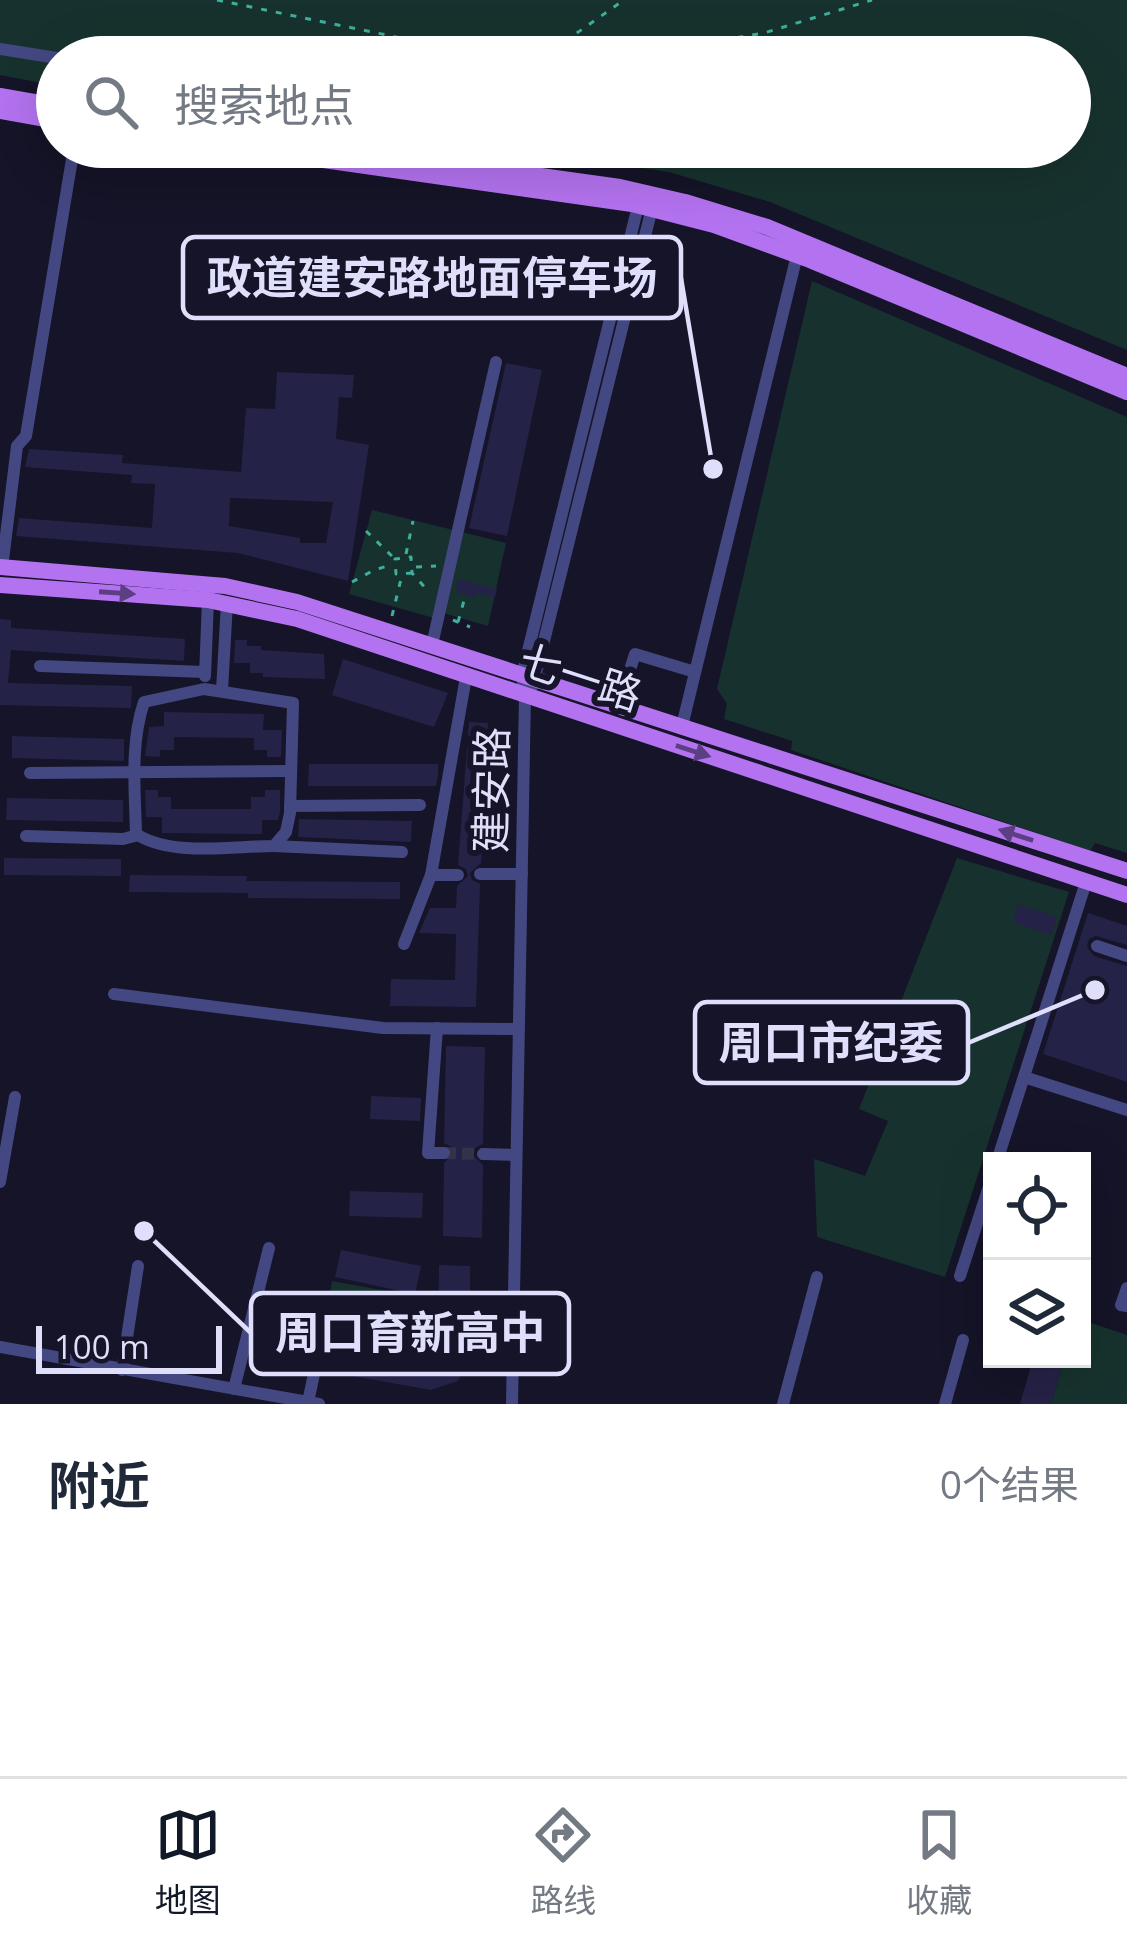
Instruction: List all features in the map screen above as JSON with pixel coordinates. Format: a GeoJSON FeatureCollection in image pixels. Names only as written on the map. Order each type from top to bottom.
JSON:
{"type":"FeatureCollection","features":[{"type":"Feature","properties":{"kind":"main road"},"geometry":{"type":"LineString","coordinates":[[0,96],[36,102]]}},
{"type":"Feature","properties":{"kind":"main road"},"geometry":{"type":"LineString","coordinates":[[0,111],[36,117]]}},
{"type":"Feature","properties":{"kind":"main road"},"geometry":{"type":"LineString","coordinates":[[395,168],[646,200],[797,255],[1127,392]]}},
{"type":"Feature","properties":{"kind":"main road"},"geometry":{"type":"LineString","coordinates":[[483,168],[767,227],[1127,376]]}},
{"type":"Feature","properties":{"kind":"main road","name":"七一路"},"geometry":{"type":"LineString","coordinates":[[1,573],[217,602],[297,619],[1127,895]]}},
{"type":"Feature","properties":{"kind":"main road","name":"七一路"},"geometry":{"type":"LineString","coordinates":[[1,573],[225,586],[389,630],[1127,871]]}},
{"type":"Feature","properties":{"kind":"street"},"geometry":{"type":"LineString","coordinates":[[0,49],[36,55]]}},
{"type":"Feature","properties":{"kind":"street"},"geometry":{"type":"LineString","coordinates":[[1,573],[17,446],[26,436],[71,168]]}},
{"type":"Feature","properties":{"kind":"street","name":"建安路"},"geometry":{"type":"LineString","coordinates":[[512,1404],[525,695],[646,200]]}},
{"type":"Feature","properties":{"kind":"street"},"geometry":{"type":"LineString","coordinates":[[682,726],[797,255]]}},
{"type":"Feature","properties":{"kind":"street"},"geometry":{"type":"LineString","coordinates":[[432,644],[496,362]]}},
{"type":"Feature","properties":{"kind":"street"},"geometry":{"type":"LineString","coordinates":[[204,689],[217,602]]}},
{"type":"Feature","properties":{"kind":"street"},"geometry":{"type":"LineString","coordinates":[[217,602],[222,690]]}},
{"type":"Feature","properties":{"kind":"street"},"geometry":{"type":"LineString","coordinates":[[619,704],[635,654],[695,672]]}},
{"type":"Feature","properties":{"kind":"street"},"geometry":{"type":"LineString","coordinates":[[40,666],[205,672]]}},
{"type":"Feature","properties":{"kind":"street"},"geometry":{"type":"LineString","coordinates":[[404,944],[430,874],[466,677]]}},
{"type":"Feature","properties":{"kind":"street"},"geometry":{"type":"LineString","coordinates":[[138,835],[134,775],[138,718],[144,702],[204,689],[222,690],[293,703],[290,806],[286,832],[274,846]]}},
{"type":"Feature","properties":{"kind":"street"},"geometry":{"type":"LineString","coordinates":[[30,773],[290,771]]}},
{"type":"Feature","properties":{"kind":"street"},"geometry":{"type":"LineString","coordinates":[[290,806],[420,806]]}},
{"type":"Feature","properties":{"kind":"street"},"geometry":{"type":"LineString","coordinates":[[26,836],[138,835],[148,842],[175,846],[402,852]]}},
{"type":"Feature","properties":{"kind":"street"},"geometry":{"type":"LineString","coordinates":[[430,874],[458,874]]}},
{"type":"Feature","properties":{"kind":"street"},"geometry":{"type":"LineString","coordinates":[[480,874],[521,874]]}},
{"type":"Feature","properties":{"kind":"street"},"geometry":{"type":"LineString","coordinates":[[1000,1152],[1086,881]]}},
{"type":"Feature","properties":{"kind":"street"},"geometry":{"type":"LineString","coordinates":[[1097,946],[1127,956]]}},
{"type":"Feature","properties":{"kind":"street"},"geometry":{"type":"LineString","coordinates":[[114,994],[382,1028],[518,1029]]}},
{"type":"Feature","properties":{"kind":"street"},"geometry":{"type":"LineString","coordinates":[[437,1028],[428,1153],[444,1153]]}},
{"type":"Feature","properties":{"kind":"street"},"geometry":{"type":"LineString","coordinates":[[1024,1077],[1127,1110]]}},
{"type":"Feature","properties":{"kind":"street"},"geometry":{"type":"LineString","coordinates":[[0,1182],[15,1097]]}},
{"type":"Feature","properties":{"kind":"street"},"geometry":{"type":"LineString","coordinates":[[483,1154],[515,1156]]}},
{"type":"Feature","properties":{"kind":"street"},"geometry":{"type":"LineString","coordinates":[[960,1276],[983,1205]]}},
{"type":"Feature","properties":{"kind":"street"},"geometry":{"type":"LineString","coordinates":[[234,1389],[268,1248]]}},
{"type":"Feature","properties":{"kind":"street"},"geometry":{"type":"LineString","coordinates":[[122,1370],[138,1266]]}},
{"type":"Feature","properties":{"kind":"street"},"geometry":{"type":"LineString","coordinates":[[783,1404],[817,1276]]}},
{"type":"Feature","properties":{"kind":"street"},"geometry":{"type":"LineString","coordinates":[[1127,1288],[1121,1305],[1127,1306]]}},
{"type":"Feature","properties":{"kind":"street"},"geometry":{"type":"LineString","coordinates":[[0,1347],[313,1403],[325,1323]]}},
{"type":"Feature","properties":{"kind":"street"},"geometry":{"type":"LineString","coordinates":[[945,1404],[963,1340]]}},
{"type":"Feature","properties":{"kind":"path"},"geometry":{"type":"LineString","coordinates":[[217,0],[391,36]]}},
{"type":"Feature","properties":{"kind":"path"},"geometry":{"type":"LineString","coordinates":[[573,36],[624,0]]}},
{"type":"Feature","properties":{"kind":"path"},"geometry":{"type":"LineString","coordinates":[[746,36],[872,0]]}},
{"type":"Feature","properties":{"kind":"path"},"geometry":{"type":"LineString","coordinates":[[413,520],[406,555],[413,570],[430,592],[439,615],[470,627]]}},
{"type":"Feature","properties":{"kind":"path"},"geometry":{"type":"LineString","coordinates":[[366,531],[401,577],[389,630]]}},
{"type":"Feature","properties":{"kind":"path"},"geometry":{"type":"LineString","coordinates":[[352,583],[406,555]]}},
{"type":"Feature","properties":{"kind":"path"},"geometry":{"type":"LineString","coordinates":[[401,577],[450,561]]}},
{"type":"Feature","properties":{"kind":"path"},"geometry":{"type":"LineString","coordinates":[[458,622],[465,597]]}},
{"type":"Feature","properties":{"kind":"green space"},"geometry":{"type":"Polygon","coordinates":[[[0,0],[1127,0],[1127,350],[770,202],[642,168],[1091,168],[1091,36],[36,36],[36,82],[0,75],[0,0]]]}},
{"type":"Feature","properties":{"kind":"green space"},"geometry":{"type":"Polygon","coordinates":[[[812,281],[1127,417],[1127,853],[1095,843],[1090,851],[791,750],[792,741],[724,719],[727,704],[717,689],[812,281]]]}},
{"type":"Feature","properties":{"kind":"green space"},"geometry":{"type":"Polygon","coordinates":[[[372,510],[506,543],[488,626],[443,613],[441,620],[349,594],[372,510]]]}},
{"type":"Feature","properties":{"kind":"green space"},"geometry":{"type":"Polygon","coordinates":[[[957,858],[1069,892],[945,1277],[817,1237],[814,1159],[865,1176],[888,1121],[859,1109],[957,858]]]}},
{"type":"Feature","properties":{"kind":"green space"},"geometry":{"type":"Polygon","coordinates":[[[332,1281],[425,1298],[419,1338],[326,1321],[332,1281]]]}},
{"type":"Feature","properties":{"kind":"green space"},"geometry":{"type":"Polygon","coordinates":[[[1091,1323],[1127,1335],[1127,1404],[1051,1404],[1061,1368],[1091,1368],[1091,1323]]]}},
{"type":"Feature","properties":{"kind":"building"},"geometry":{"type":"Polygon","coordinates":[[[506,363],[542,370],[507,536],[469,528],[506,363]]]}},
{"type":"Feature","properties":{"kind":"building"},"geometry":{"type":"Polygon","coordinates":[[[277,372],[354,375],[352,398],[339,397],[336,439],[369,445],[348,581],[238,553],[16,536],[19,518],[152,528],[155,484],[131,483],[132,475],[25,467],[29,449],[123,455],[122,463],[241,472],[246,408],[275,409],[277,372]],[[230,498],[229,526],[300,538],[300,543],[326,543],[333,502],[230,498]]]}},
{"type":"Feature","properties":{"kind":"building"},"geometry":{"type":"Polygon","coordinates":[[[458,579],[497,589],[495,597],[456,592],[458,579]]]}},
{"type":"Feature","properties":{"kind":"building"},"geometry":{"type":"Polygon","coordinates":[[[0,619],[11,620],[11,628],[185,639],[184,661],[11,650],[8,683],[132,686],[131,708],[0,705],[0,619]]]}},
{"type":"Feature","properties":{"kind":"building"},"geometry":{"type":"Polygon","coordinates":[[[235,640],[247,640],[247,646],[261,646],[261,650],[324,654],[325,679],[250,673],[250,663],[234,663],[235,640]]]}},
{"type":"Feature","properties":{"kind":"building"},"geometry":{"type":"Polygon","coordinates":[[[343,659],[448,693],[434,727],[332,695],[343,659]]]}},
{"type":"Feature","properties":{"kind":"building"},"geometry":{"type":"Polygon","coordinates":[[[164,712],[264,714],[263,730],[282,730],[281,757],[254,750],[254,738],[174,737],[174,750],[160,750],[160,757],[145,756],[149,727],[164,726],[164,712]]]}},
{"type":"Feature","properties":{"kind":"building"},"geometry":{"type":"Polygon","coordinates":[[[469,722],[488,723],[481,863],[470,873],[480,884],[476,1007],[390,1006],[391,979],[455,980],[456,934],[419,933],[430,908],[456,908],[457,886],[468,876],[458,865],[469,722]]]}},
{"type":"Feature","properties":{"kind":"building"},"geometry":{"type":"Polygon","coordinates":[[[12,736],[124,739],[124,761],[12,758],[12,736]]]}},
{"type":"Feature","properties":{"kind":"building"},"geometry":{"type":"Polygon","coordinates":[[[309,764],[438,764],[438,774],[436,786],[308,786],[309,764]]]}},
{"type":"Feature","properties":{"kind":"building"},"geometry":{"type":"Polygon","coordinates":[[[145,790],[171,797],[171,809],[251,809],[251,797],[280,790],[280,812],[278,820],[262,820],[262,834],[162,833],[162,817],[146,817],[145,790]]]}},
{"type":"Feature","properties":{"kind":"building"},"geometry":{"type":"Polygon","coordinates":[[[7,798],[123,800],[123,822],[6,820],[7,798]]]}},
{"type":"Feature","properties":{"kind":"building"},"geometry":{"type":"Polygon","coordinates":[[[299,819],[412,821],[411,842],[298,837],[299,819]]]}},
{"type":"Feature","properties":{"kind":"building"},"geometry":{"type":"Polygon","coordinates":[[[4,858],[121,859],[121,876],[4,875],[4,858]]]}},
{"type":"Feature","properties":{"kind":"building"},"geometry":{"type":"Polygon","coordinates":[[[130,875],[400,882],[400,899],[129,892],[130,875]]]}},
{"type":"Feature","properties":{"kind":"building"},"geometry":{"type":"Polygon","coordinates":[[[1018,904],[1057,917],[1051,935],[1013,922],[1018,904]]]}},
{"type":"Feature","properties":{"kind":"building"},"geometry":{"type":"Polygon","coordinates":[[[1088,913],[1127,926],[1127,945],[1096,936],[1087,947],[1094,956],[1127,966],[1127,1082],[1043,1054],[1088,913]]]}},
{"type":"Feature","properties":{"kind":"building"},"geometry":{"type":"Polygon","coordinates":[[[446,1046],[485,1047],[483,1144],[473,1155],[483,1165],[482,1238],[443,1236],[444,1163],[454,1154],[444,1143],[446,1046]]]}},
{"type":"Feature","properties":{"kind":"building"},"geometry":{"type":"Polygon","coordinates":[[[371,1096],[421,1098],[420,1121],[370,1119],[371,1096]]]}},
{"type":"Feature","properties":{"kind":"building"},"geometry":{"type":"Polygon","coordinates":[[[350,1191],[423,1193],[422,1218],[349,1216],[350,1191]]]}},
{"type":"Feature","properties":{"kind":"building"},"geometry":{"type":"Polygon","coordinates":[[[341,1250],[421,1266],[415,1294],[335,1277],[341,1250]]]}},
{"type":"Feature","properties":{"kind":"building"},"geometry":{"type":"Polygon","coordinates":[[[439,1265],[470,1266],[470,1359],[458,1381],[431,1390],[325,1371],[332,1338],[438,1357],[439,1265]]]}},
{"type":"Feature","properties":{"kind":"building"},"geometry":{"type":"Polygon","coordinates":[[[1030,1368],[1061,1368],[1051,1404],[1020,1404],[1030,1368]]]}},
{"type":"Feature","properties":{"kind":"tunnel"},"geometry":{"type":"LineString","coordinates":[[444,1153],[483,1154]]}},
{"type":"Feature","properties":{"kind":"place","name":"政道建安路地面停车场"},"geometry":{"type":"Point","coordinates":[713,469]}},
{"type":"Feature","properties":{"kind":"place","name":"周口市纪委"},"geometry":{"type":"Point","coordinates":[1095,990]}},
{"type":"Feature","properties":{"kind":"place","name":"周口育新高中"},"geometry":{"type":"Point","coordinates":[144,1231]}}]}
